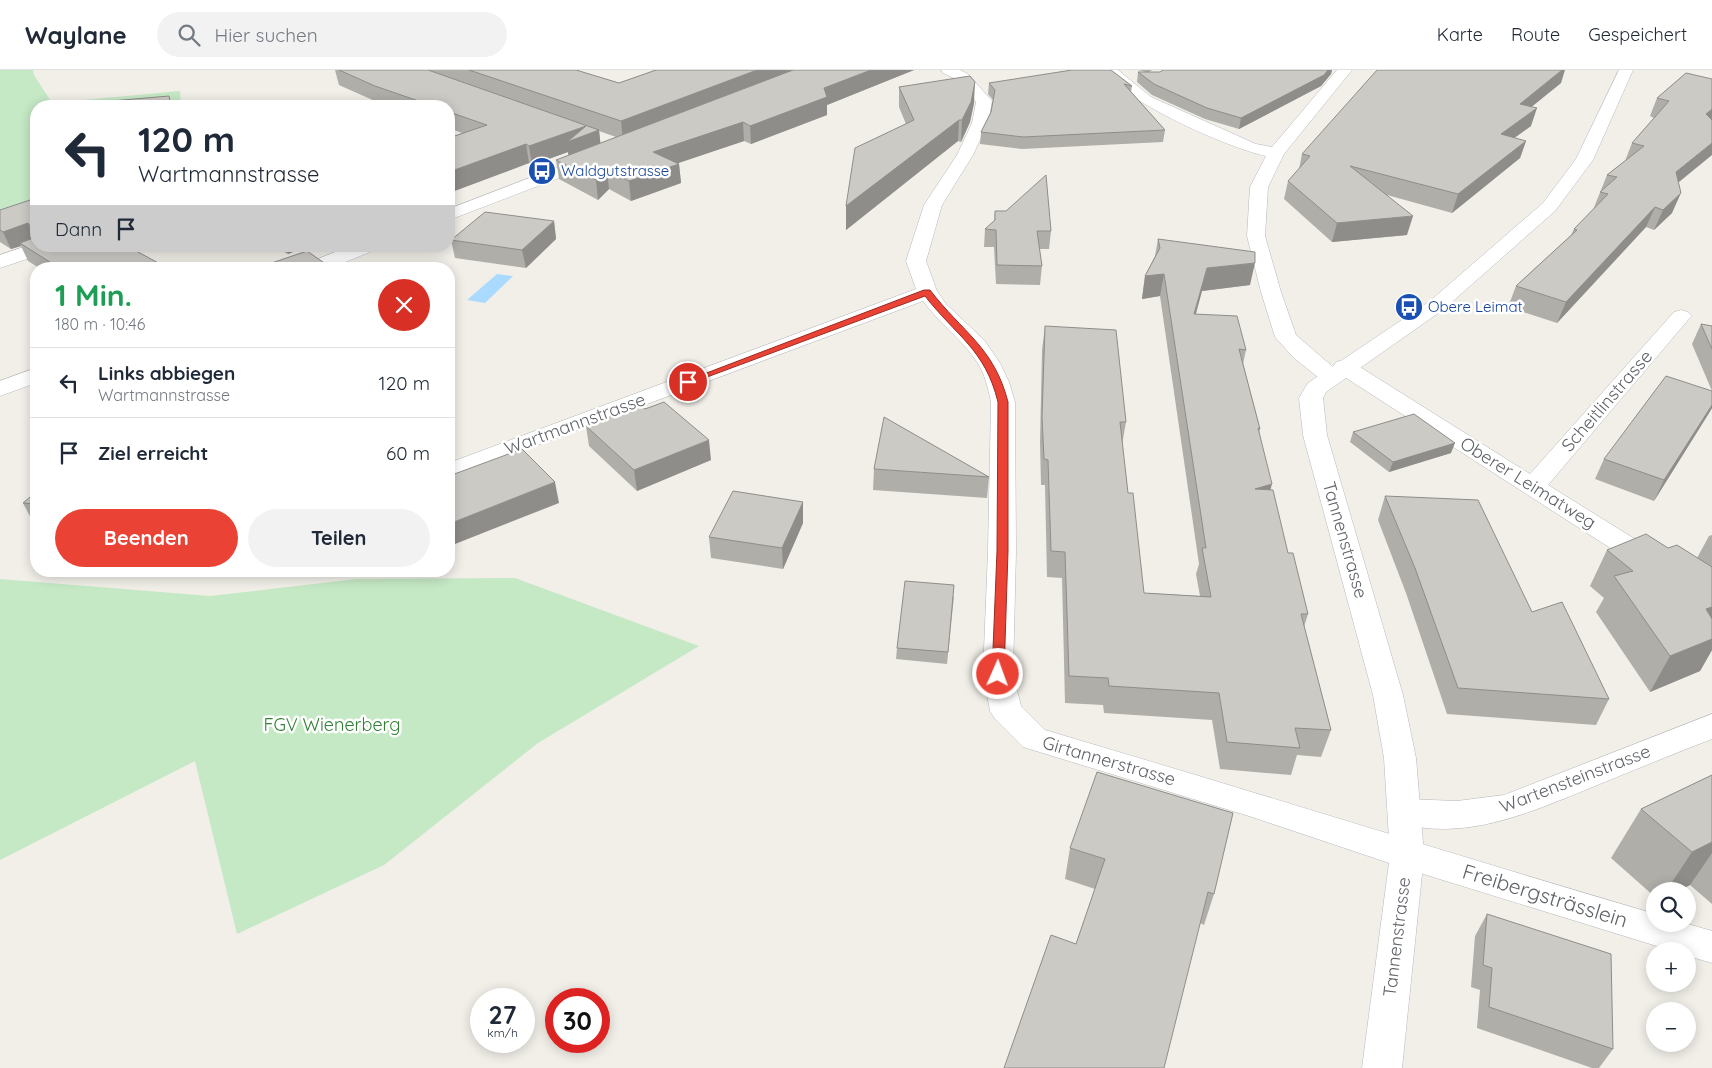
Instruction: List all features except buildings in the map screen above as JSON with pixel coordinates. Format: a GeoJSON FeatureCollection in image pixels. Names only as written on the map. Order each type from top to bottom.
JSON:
{"type":"FeatureCollection","features":[{"type":"Feature","properties":{"kind":"street","name":"Girtannerstrasse"},"geometry":{"type":"LineString","coordinates":[[948,70],[963,78],[984,101],[980,123],[966,155],[933,205],[916,261],[927,292],[989,363],[998,382],[1003,402],[1002,551],[998,674],[1006,711],[1034,739],[1253,804],[1407,855]]}},
{"type":"Feature","properties":{"kind":"street"},"geometry":{"type":"LineString","coordinates":[[1338,372],[1302,353],[1286,337],[1271,292],[1256,236],[1259,187],[1276,153],[1344,70]]}},
{"type":"Feature","properties":{"kind":"street","name":"Tannenstrasse"},"geometry":{"type":"LineString","coordinates":[[1382,1068],[1407,855],[1406,812],[1400,758],[1388,694],[1315,434],[1311,412],[1311,398],[1316,388],[1437,305],[1549,207],[1584,160],[1626,70]]}},
{"type":"Feature","properties":{"kind":"street"},"geometry":{"type":"LineString","coordinates":[[1110,71],[1146,100],[1251,148],[1276,153]]}},
{"type":"Feature","properties":{"kind":"street"},"geometry":{"type":"LineString","coordinates":[[1110,71],[1143,78]]}},
{"type":"Feature","properties":{"kind":"street"},"geometry":{"type":"LineString","coordinates":[[455,213],[604,154]]}},
{"type":"Feature","properties":{"kind":"street"},"geometry":{"type":"LineString","coordinates":[[0,262],[30,252]]}},
{"type":"Feature","properties":{"kind":"street"},"geometry":{"type":"LineString","coordinates":[[328,262],[353,252]]}},
{"type":"Feature","properties":{"kind":"street","name":"Wartmannstrasse"},"geometry":{"type":"LineString","coordinates":[[455,469],[927,292]]}},
{"type":"Feature","properties":{"kind":"street","name":"Scheitlinstrasse"},"geometry":{"type":"LineString","coordinates":[[1533,486],[1681,316]]}},
{"type":"Feature","properties":{"kind":"street","name":"Oberer Leimatweg"},"geometry":{"type":"LineString","coordinates":[[1338,372],[1533,486],[1712,600]]}},
{"type":"Feature","properties":{"kind":"street"},"geometry":{"type":"LineString","coordinates":[[0,389],[30,377]]}},
{"type":"Feature","properties":{"kind":"street","name":"Wartensteinstrasse"},"geometry":{"type":"LineString","coordinates":[[1406,812],[1444,816],[1483,813],[1508,807],[1712,726]]}},
{"type":"Feature","properties":{"kind":"street","name":"Freibergsträsslein"},"geometry":{"type":"LineString","coordinates":[[1407,855],[1712,947]]}},
{"type":"Feature","properties":{"kind":"green space"},"geometry":{"type":"Polygon","coordinates":[[[0,70],[33,70],[34,75],[50,100],[30,100],[30,208],[0,217],[0,70]]]}},
{"type":"Feature","properties":{"kind":"green space"},"geometry":{"type":"Polygon","coordinates":[[[180,91],[181,100],[84,100],[180,91]]]}},
{"type":"Feature","properties":{"kind":"green space","name":"FGV Wienerberg"},"geometry":{"type":"Polygon","coordinates":[[[515,578],[699,646],[538,743],[384,865],[237,934],[195,761],[0,860],[0,579],[210,596],[356,579],[515,578]]]}},
{"type":"Feature","properties":{"kind":"water"},"geometry":{"type":"Polygon","coordinates":[[[497,274],[513,276],[485,303],[467,300],[497,274]]]}},
{"type":"Feature","properties":{"kind":"place","name":"Waldgutstrasse"},"geometry":{"type":"Point","coordinates":[542,171]}},
{"type":"Feature","properties":{"kind":"place","name":"Obere Leimat"},"geometry":{"type":"Point","coordinates":[1409,307]}},
{"type":"Feature","properties":{"kind":"route"},"geometry":{"type":"LineString","coordinates":[[688,382],[927,292],[989,363],[998,382],[1003,402],[1002,551],[998,674]]}}]}
